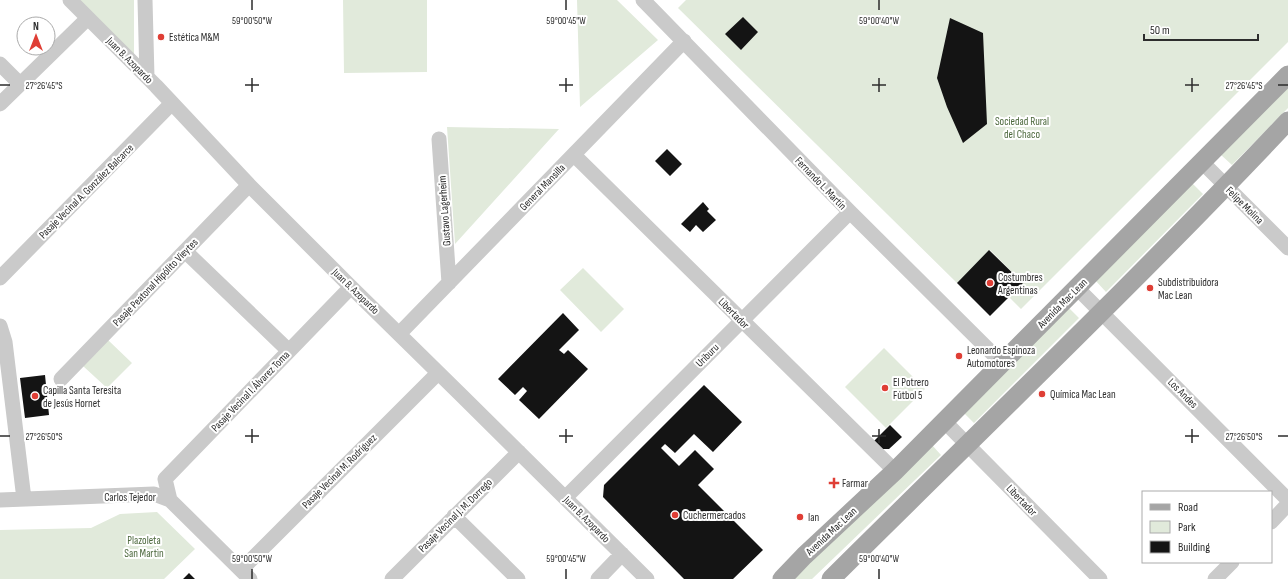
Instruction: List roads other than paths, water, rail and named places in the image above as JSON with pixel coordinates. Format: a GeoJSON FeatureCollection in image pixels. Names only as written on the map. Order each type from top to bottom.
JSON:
{"type":"FeatureCollection","features":[{"type":"Feature","properties":{"kind":"main road","name":"Avenida Mac Lean"},"geometry":{"type":"LineString","coordinates":[[782,579],[895,471],[1288,75]]}},
{"type":"Feature","properties":{"kind":"main road"},"geometry":{"type":"LineString","coordinates":[[831,579],[1102,312],[1226,187],[1288,121]]}},
{"type":"Feature","properties":{"kind":"street","name":"Juan B. Azopardo"},"geometry":{"type":"LineString","coordinates":[[70,0],[351,287],[400,333],[438,373],[647,579]]}},
{"type":"Feature","properties":{"kind":"street"},"geometry":{"type":"LineString","coordinates":[[145,0],[147,77]]}},
{"type":"Feature","properties":{"kind":"street","name":"Fernando L. Martín"},"geometry":{"type":"LineString","coordinates":[[643,0],[850,212],[1002,362]]}},
{"type":"Feature","properties":{"kind":"street"},"geometry":{"type":"LineString","coordinates":[[0,104],[88,18]]}},
{"type":"Feature","properties":{"kind":"street","name":"General Mansilla"},"geometry":{"type":"LineString","coordinates":[[400,333],[684,41]]}},
{"type":"Feature","properties":{"kind":"street"},"geometry":{"type":"LineString","coordinates":[[0,64],[20,84]]}},
{"type":"Feature","properties":{"kind":"street","name":"Pasaje Vecinal A. González Balcarce"},"geometry":{"type":"LineString","coordinates":[[0,278],[172,104]]}},
{"type":"Feature","properties":{"kind":"street","name":"Gustavo Lagerheim"},"geometry":{"type":"LineString","coordinates":[[439,139],[449,283]]}},
{"type":"Feature","properties":{"kind":"street","name":"Libertador"},"geometry":{"type":"LineString","coordinates":[[574,154],[895,471]]}},
{"type":"Feature","properties":{"kind":"street","name":"Felipe Molina"},"geometry":{"type":"LineString","coordinates":[[1202,162],[1288,248]]}},
{"type":"Feature","properties":{"kind":"street","name":"Pasaje Peatonal Hipólito Vieytes"},"geometry":{"type":"LineString","coordinates":[[61,379],[250,185]]}},
{"type":"Feature","properties":{"kind":"street","name":"Uriburu"},"geometry":{"type":"LineString","coordinates":[[565,498],[850,212]]}},
{"type":"Feature","properties":{"kind":"street"},"geometry":{"type":"LineString","coordinates":[[185,251],[289,351]]}},
{"type":"Feature","properties":{"kind":"street","name":"Pasaje Vecinal I. Álvarez Toma"},"geometry":{"type":"LineString","coordinates":[[170,500],[165,479],[351,287]]}},
{"type":"Feature","properties":{"kind":"street","name":"Los Andes"},"geometry":{"type":"LineString","coordinates":[[1077,288],[1288,500]]}},
{"type":"Feature","properties":{"kind":"street"},"geometry":{"type":"LineString","coordinates":[[0,326],[5,342],[24,499]]}},
{"type":"Feature","properties":{"kind":"street","name":"Pasaje Vecinal M. Rodríguez"},"geometry":{"type":"LineString","coordinates":[[246,574],[438,373]]}},
{"type":"Feature","properties":{"kind":"street","name":"Libertador"},"geometry":{"type":"LineString","coordinates":[[944,421],[1100,579]]}},
{"type":"Feature","properties":{"kind":"street","name":"Pasaje Vecinal J. M. Dorrego"},"geometry":{"type":"LineString","coordinates":[[392,579],[519,452]]}},
{"type":"Feature","properties":{"kind":"street","name":"Carlos Tejedor"},"geometry":{"type":"LineString","coordinates":[[0,500],[154,494],[170,500],[246,574]]}},
{"type":"Feature","properties":{"kind":"street"},"geometry":{"type":"LineString","coordinates":[[1272,521],[1288,504]]}},
{"type":"Feature","properties":{"kind":"street"},"geometry":{"type":"LineString","coordinates":[[454,516],[518,579]]}},
{"type":"Feature","properties":{"kind":"street"},"geometry":{"type":"LineString","coordinates":[[598,579],[622,554]]}},
{"type":"Feature","properties":{"kind":"street"},"geometry":{"type":"LineString","coordinates":[[1215,579],[1231,563]]}},
{"type":"Feature","properties":{"kind":"place","name":"Estética M&M"},"geometry":{"type":"Point","coordinates":[161,37]}},
{"type":"Feature","properties":{"kind":"place","name":"Costumbres Argentinas"},"geometry":{"type":"Point","coordinates":[990,283]}},
{"type":"Feature","properties":{"kind":"place","name":"Subdistribuidora Mac Lean"},"geometry":{"type":"Point","coordinates":[1150,288]}},
{"type":"Feature","properties":{"kind":"place","name":"Leonardo Espinoza Automotores"},"geometry":{"type":"Point","coordinates":[959,356]}},
{"type":"Feature","properties":{"kind":"place","name":"El Potrero Fútbol 5"},"geometry":{"type":"Point","coordinates":[885,388]}},
{"type":"Feature","properties":{"kind":"place","name":"Química Mac Lean"},"geometry":{"type":"Point","coordinates":[1042,394]}},
{"type":"Feature","properties":{"kind":"place","name":"Capilla Santa Teresita de Jesús Hornet"},"geometry":{"type":"Point","coordinates":[35,396]}},
{"type":"Feature","properties":{"kind":"place","name":"Farmar"},"geometry":{"type":"Point","coordinates":[834,483]}},
{"type":"Feature","properties":{"kind":"place","name":"Cuchermercados"},"geometry":{"type":"Point","coordinates":[675,515]}},
{"type":"Feature","properties":{"kind":"place","name":"Ian"},"geometry":{"type":"Point","coordinates":[800,517]}},
{"type":"Feature","properties":{"kind":"park label","name":"Sociedad Rural del Chaco"},"geometry":{"type":"Point","coordinates":[1022,127]}},
{"type":"Feature","properties":{"kind":"park label","name":"Plazoleta San Martìn"},"geometry":{"type":"Point","coordinates":[144,546]}}]}
